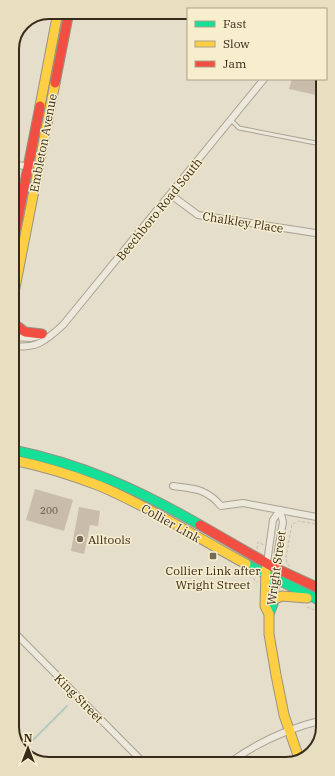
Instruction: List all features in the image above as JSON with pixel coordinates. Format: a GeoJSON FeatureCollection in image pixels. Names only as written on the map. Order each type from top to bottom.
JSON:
{"type":"FeatureCollection","features":[{"type":"Feature","properties":{"kind":"main road","name":"Embleton Avenue"},"geometry":{"type":"LineString","coordinates":[[19,211],[57,19]]}},
{"type":"Feature","properties":{"kind":"main road","name":"Embleton Avenue"},"geometry":{"type":"LineString","coordinates":[[19,253],[38,169],[68,19]]}},
{"type":"Feature","properties":{"kind":"main road"},"geometry":{"type":"LineString","coordinates":[[48,65],[56,48],[63,44]]}},
{"type":"Feature","properties":{"kind":"main road"},"geometry":{"type":"LineString","coordinates":[[19,328],[25,332],[46,335]]}},
{"type":"Feature","properties":{"kind":"main road","name":"Collier Link"},"geometry":{"type":"LineString","coordinates":[[19,451],[69,463],[116,481],[166,506],[271,565],[316,587]]}},
{"type":"Feature","properties":{"kind":"main road","name":"Collier Link"},"geometry":{"type":"LineString","coordinates":[[19,461],[62,472],[112,491],[316,599]]}},
{"type":"Feature","properties":{"kind":"main road","name":"Wright Street"},"geometry":{"type":"LineString","coordinates":[[269,614],[265,606],[271,565]]}},
{"type":"Feature","properties":{"kind":"main road","name":"Wright Street"},"geometry":{"type":"LineString","coordinates":[[270,576],[273,600],[269,614],[269,634],[276,675],[289,729],[298,754]]}},
{"type":"Feature","properties":{"kind":"main road"},"geometry":{"type":"LineString","coordinates":[[273,600],[282,596],[289,596],[316,600]]}},
{"type":"Feature","properties":{"kind":"street","name":"Beechboro Road South"},"geometry":{"type":"LineString","coordinates":[[19,337],[30,338],[46,335],[69,319],[263,80]]}},
{"type":"Feature","properties":{"kind":"street"},"geometry":{"type":"LineString","coordinates":[[19,165],[38,169]]}},
{"type":"Feature","properties":{"kind":"street","name":"Chalkley Place"},"geometry":{"type":"LineString","coordinates":[[171,195],[198,215],[316,233]]}},
{"type":"Feature","properties":{"kind":"street","name":"Beechboro Road South"},"geometry":{"type":"LineString","coordinates":[[19,346],[35,346],[45,342],[46,335]]}},
{"type":"Feature","properties":{"kind":"street"},"geometry":{"type":"LineString","coordinates":[[173,486],[201,490],[213,497],[221,506],[243,503],[316,517]]}},
{"type":"Feature","properties":{"kind":"street","name":"Wright Street"},"geometry":{"type":"LineString","coordinates":[[271,565],[283,522],[280,510]]}},
{"type":"Feature","properties":{"kind":"street","name":"Wright Street"},"geometry":{"type":"LineString","coordinates":[[271,565],[273,520],[280,510]]}},
{"type":"Feature","properties":{"kind":"street","name":"King Street"},"geometry":{"type":"LineString","coordinates":[[19,637],[138,757]]}},
{"type":"Feature","properties":{"kind":"street"},"geometry":{"type":"LineString","coordinates":[[238,757],[258,744],[289,729],[316,722]]}},
{"type":"Feature","properties":{"kind":"lane"},"geometry":{"type":"LineString","coordinates":[[231,120],[239,128],[316,143]]}},
{"type":"Feature","properties":{"kind":"path"},"geometry":{"type":"LineString","coordinates":[[292,567],[287,564],[286,557],[292,524],[299,521],[316,524]]}},
{"type":"Feature","properties":{"kind":"path"},"geometry":{"type":"LineString","coordinates":[[304,606],[316,610]]}},
{"type":"Feature","properties":{"kind":"building"},"geometry":{"type":"Polygon","coordinates":[[[292,80],[316,80],[316,95],[289,89],[292,80]]]}},
{"type":"Feature","properties":{"kind":"building"},"geometry":{"type":"Polygon","coordinates":[[[35,489],[73,500],[64,531],[26,520],[35,489]]]}},
{"type":"Feature","properties":{"kind":"building","name":"Alltools"},"geometry":{"type":"Polygon","coordinates":[[[79,507],[100,511],[98,526],[90,525],[84,554],[71,551],[79,507]]]}},
{"type":"Feature","properties":{"kind":"waterway"},"geometry":{"type":"LineString","coordinates":[[26,746],[67,706]]}},
{"type":"Feature","properties":{"kind":"traffic: fast"},"geometry":{"type":"LineString","coordinates":[[19,451],[63,463],[110,480],[155,500],[200,525]]}},
{"type":"Feature","properties":{"kind":"traffic: fast"},"geometry":{"type":"LineString","coordinates":[[246,564],[316,599]]}},
{"type":"Feature","properties":{"kind":"traffic: fast"},"geometry":{"type":"LineString","coordinates":[[269,614],[273,604],[275,567]]}},
{"type":"Feature","properties":{"kind":"traffic: slow"},"geometry":{"type":"LineString","coordinates":[[40,106],[57,19]]}},
{"type":"Feature","properties":{"kind":"traffic: slow"},"geometry":{"type":"LineString","coordinates":[[19,267],[55,83]]}},
{"type":"Feature","properties":{"kind":"traffic: slow"},"geometry":{"type":"LineString","coordinates":[[19,461],[57,471],[100,486],[156,513],[246,564]]}},
{"type":"Feature","properties":{"kind":"traffic: slow"},"geometry":{"type":"LineString","coordinates":[[266,569],[265,606],[269,614],[269,634],[276,675],[284,715],[298,754]]}},
{"type":"Feature","properties":{"kind":"traffic: slow"},"geometry":{"type":"LineString","coordinates":[[273,600],[282,596],[307,598]]}},
{"type":"Feature","properties":{"kind":"traffic: jam"},"geometry":{"type":"LineString","coordinates":[[55,83],[68,19]]}},
{"type":"Feature","properties":{"kind":"traffic: jam"},"geometry":{"type":"LineString","coordinates":[[19,213],[40,106]]}},
{"type":"Feature","properties":{"kind":"traffic: jam"},"geometry":{"type":"LineString","coordinates":[[19,328],[25,332],[42,334]]}},
{"type":"Feature","properties":{"kind":"traffic: jam"},"geometry":{"type":"LineString","coordinates":[[200,525],[275,568],[316,587]]}},
{"type":"Feature","properties":{"kind":"place","name":"Alltools"},"geometry":{"type":"Point","coordinates":[80,539]}},
{"type":"Feature","properties":{"kind":"place","name":"Collier Link after Wright Street"},"geometry":{"type":"Point","coordinates":[213,556]}}]}
